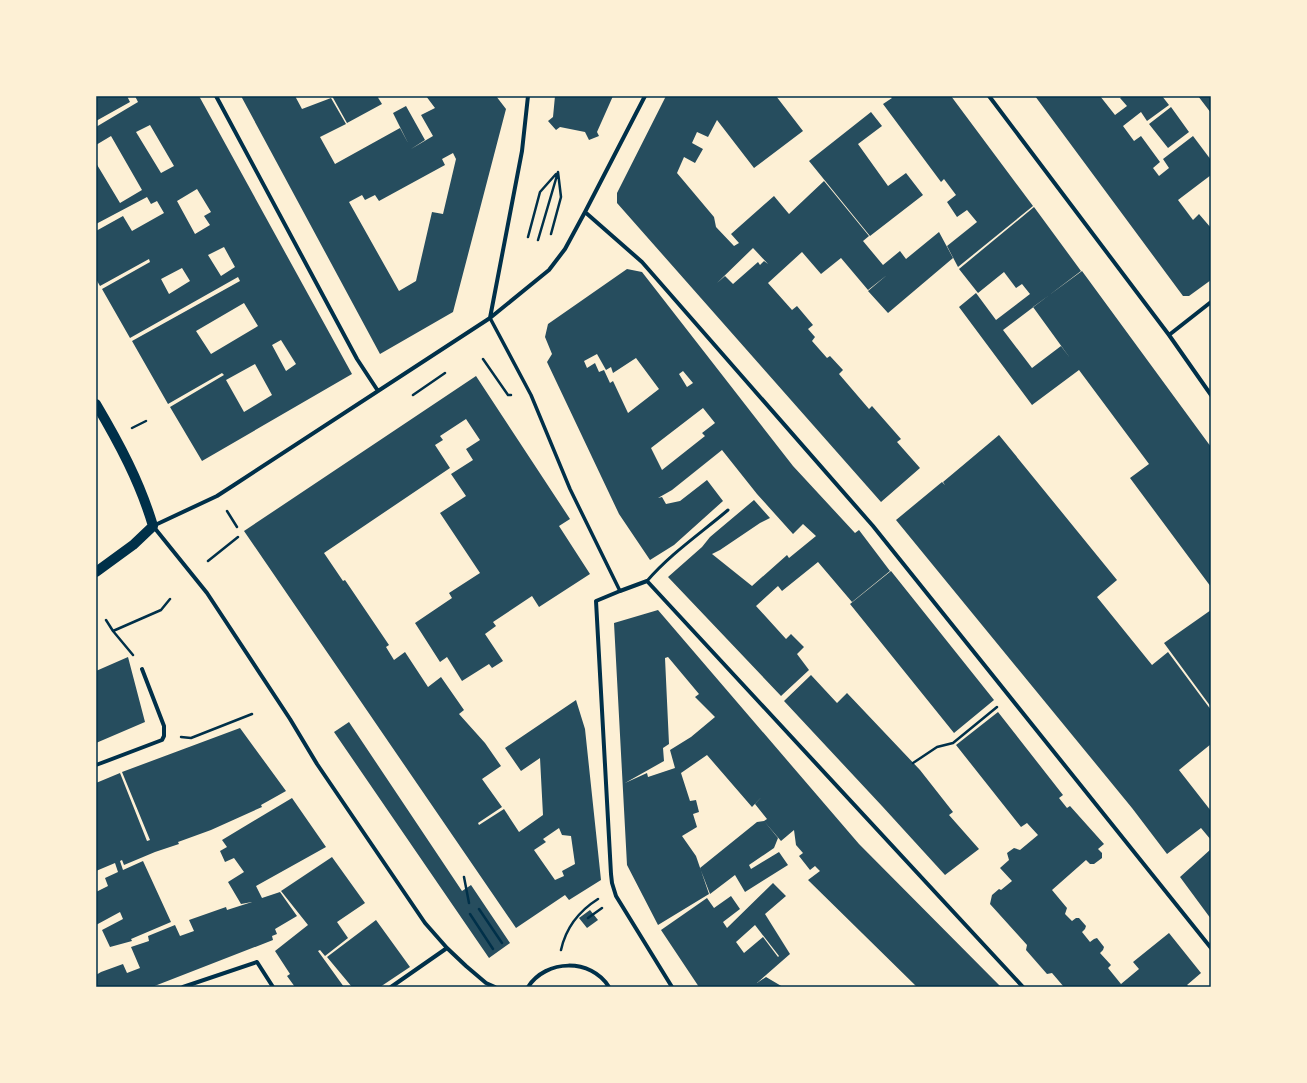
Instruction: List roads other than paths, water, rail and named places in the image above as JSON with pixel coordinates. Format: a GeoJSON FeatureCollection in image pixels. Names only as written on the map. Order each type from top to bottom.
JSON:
{"type":"FeatureCollection","features":[{"type":"Feature","properties":{"kind":"main road"},"geometry":{"type":"LineString","coordinates":[[96,404],[116,437],[139,486],[146,503],[152,526],[133,545],[96,572]]}},
{"type":"Feature","properties":{"kind":"street"},"geometry":{"type":"LineString","coordinates":[[216,96],[357,359],[378,391]]}},
{"type":"Feature","properties":{"kind":"street"},"geometry":{"type":"LineString","coordinates":[[528,96],[522,151],[490,318],[531,395],[570,490],[620,591]]}},
{"type":"Feature","properties":{"kind":"street"},"geometry":{"type":"LineString","coordinates":[[495,987],[486,983],[466,966],[447,948],[425,923],[317,764],[290,719],[207,593],[152,526],[217,496],[490,318],[549,270],[565,249],[645,96]]}},
{"type":"Feature","properties":{"kind":"street"},"geometry":{"type":"LineString","coordinates":[[989,96],[1168,335],[1211,395]]}},
{"type":"Feature","properties":{"kind":"street"},"geometry":{"type":"LineString","coordinates":[[585,212],[642,262],[872,526],[1211,948]]}},
{"type":"Feature","properties":{"kind":"street"},"geometry":{"type":"LineString","coordinates":[[1168,335],[1211,302]]}},
{"type":"Feature","properties":{"kind":"street"},"geometry":{"type":"LineString","coordinates":[[672,987],[621,904],[613,889],[611,874],[596,601],[647,581],[1023,987]]}},
{"type":"Feature","properties":{"kind":"street"},"geometry":{"type":"LineString","coordinates":[[96,765],[162,740],[164,736],[164,726],[142,669]]}},
{"type":"Feature","properties":{"kind":"street"},"geometry":{"type":"LineString","coordinates":[[391,987],[447,948]]}},
{"type":"Feature","properties":{"kind":"street"},"geometry":{"type":"LineString","coordinates":[[182,987],[257,962],[273,987]]}},
{"type":"Feature","properties":{"kind":"street"},"geometry":{"type":"LineString","coordinates":[[528,987],[533,979],[549,970],[565,965],[584,967],[600,977],[609,987]]}},
{"type":"Feature","properties":{"kind":"lane"},"geometry":{"type":"LineString","coordinates":[[647,581],[662,565],[728,510]]}}]}
